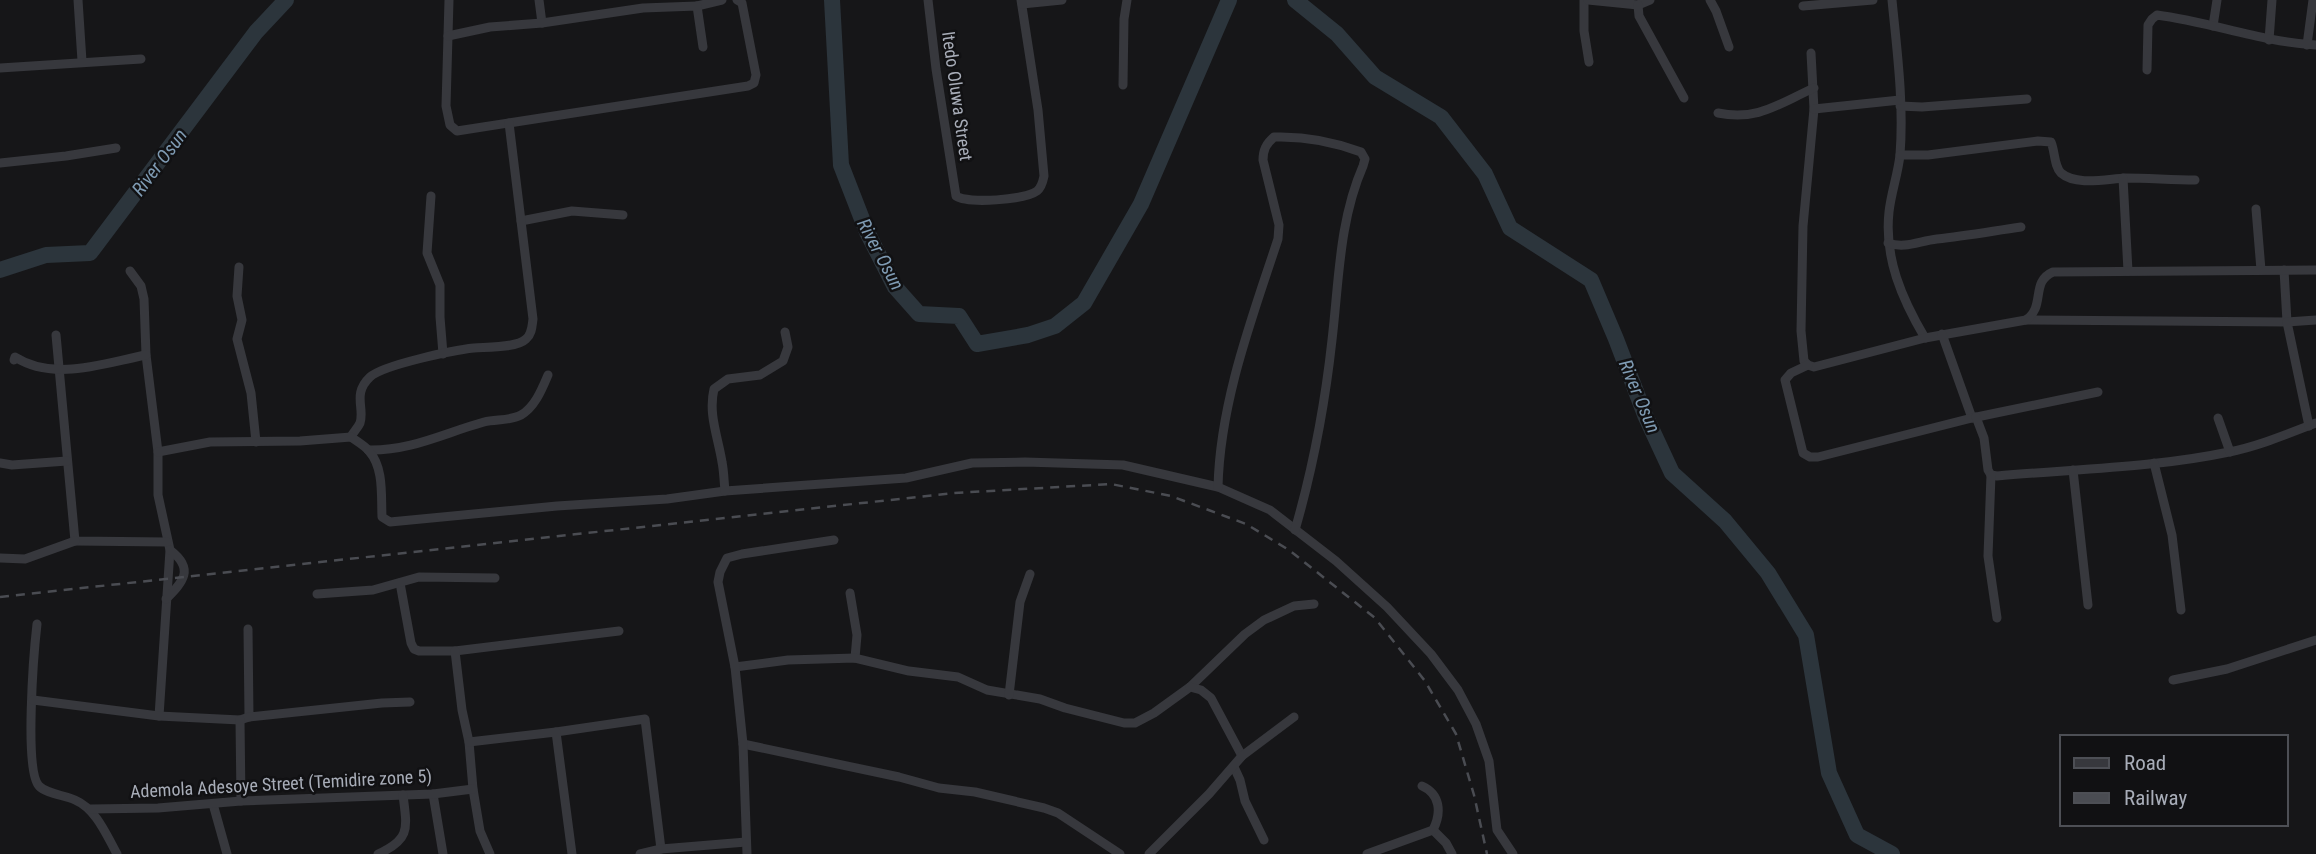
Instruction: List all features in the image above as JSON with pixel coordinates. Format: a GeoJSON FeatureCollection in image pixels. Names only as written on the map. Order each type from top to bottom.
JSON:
{"type":"FeatureCollection","features":[{"type":"Feature","properties":{"kind":"street"},"geometry":{"type":"LineString","coordinates":[[78,0],[82,61]]}},
{"type":"Feature","properties":{"kind":"street"},"geometry":{"type":"LineString","coordinates":[[449,0],[446,90],[450,124],[457,131],[748,86],[754,83],[756,75],[742,3],[737,0]]}},
{"type":"Feature","properties":{"kind":"street"},"geometry":{"type":"LineString","coordinates":[[539,0],[542,23]]}},
{"type":"Feature","properties":{"kind":"street"},"geometry":{"type":"LineString","coordinates":[[448,36],[490,27],[542,23],[643,8],[697,6],[722,0]]}},
{"type":"Feature","properties":{"kind":"street","name":"Itedo Oluwa Street"},"geometry":{"type":"LineString","coordinates":[[928,0],[956,196],[964,200],[998,199],[1032,193],[1042,185],[1044,176],[1038,110],[1022,2]]}},
{"type":"Feature","properties":{"kind":"street"},"geometry":{"type":"LineString","coordinates":[[1022,2],[1062,0]]}},
{"type":"Feature","properties":{"kind":"street"},"geometry":{"type":"LineString","coordinates":[[1124,85],[1124,19],[1127,0]]}},
{"type":"Feature","properties":{"kind":"street"},"geometry":{"type":"LineString","coordinates":[[1589,62],[1584,31],[1586,0],[1638,5],[1650,0]]}},
{"type":"Feature","properties":{"kind":"street"},"geometry":{"type":"LineString","coordinates":[[1710,0],[1729,47]]}},
{"type":"Feature","properties":{"kind":"street"},"geometry":{"type":"LineString","coordinates":[[1803,6],[1873,0]]}},
{"type":"Feature","properties":{"kind":"street"},"geometry":{"type":"LineString","coordinates":[[1892,0],[1901,85],[1900,155],[1889,211],[1888,243],[1897,281],[1925,338]]}},
{"type":"Feature","properties":{"kind":"street"},"geometry":{"type":"LineString","coordinates":[[2213,26],[2217,0]]}},
{"type":"Feature","properties":{"kind":"street"},"geometry":{"type":"LineString","coordinates":[[2269,40],[2272,0]]}},
{"type":"Feature","properties":{"kind":"street"},"geometry":{"type":"LineString","coordinates":[[2147,70],[2148,26],[2157,15],[2185,18],[2269,40],[2312,45],[2313,0]]}},
{"type":"Feature","properties":{"kind":"street"},"geometry":{"type":"LineString","coordinates":[[1638,5],[1639,16],[1685,99]]}},
{"type":"Feature","properties":{"kind":"street"},"geometry":{"type":"LineString","coordinates":[[697,6],[703,47]]}},
{"type":"Feature","properties":{"kind":"street"},"geometry":{"type":"LineString","coordinates":[[1808,365],[1804,361],[1801,331],[1803,226],[1814,108],[1811,53]]}},
{"type":"Feature","properties":{"kind":"street"},"geometry":{"type":"LineString","coordinates":[[0,68],[141,59]]}},
{"type":"Feature","properties":{"kind":"street"},"geometry":{"type":"LineString","coordinates":[[1718,113],[1737,117],[1761,113],[1814,88]]}},
{"type":"Feature","properties":{"kind":"street"},"geometry":{"type":"LineString","coordinates":[[1814,108],[1900,103],[1922,107],[2027,99]]}},
{"type":"Feature","properties":{"kind":"street"},"geometry":{"type":"LineString","coordinates":[[351,437],[360,421],[359,399],[363,386],[371,376],[443,354],[519,344],[531,333],[533,319],[509,123]]}},
{"type":"Feature","properties":{"kind":"street"},"geometry":{"type":"LineString","coordinates":[[1218,487],[1219,457],[1236,376],[1278,239],[1279,225],[1263,152],[1274,137],[1302,136],[1361,152],[1365,159],[1347,213],[1325,394],[1308,485],[1295,530]]}},
{"type":"Feature","properties":{"kind":"street"},"geometry":{"type":"LineString","coordinates":[[1900,155],[1928,155],[2038,141],[2051,142],[2057,167],[2063,174],[2071,177],[2098,180],[2195,180]]}},
{"type":"Feature","properties":{"kind":"street"},"geometry":{"type":"LineString","coordinates":[[0,163],[116,148]]}},
{"type":"Feature","properties":{"kind":"street"},"geometry":{"type":"LineString","coordinates":[[2123,178],[2128,271]]}},
{"type":"Feature","properties":{"kind":"street"},"geometry":{"type":"LineString","coordinates":[[431,196],[427,253],[440,285],[443,354]]}},
{"type":"Feature","properties":{"kind":"street"},"geometry":{"type":"LineString","coordinates":[[2256,209],[2261,270]]}},
{"type":"Feature","properties":{"kind":"street"},"geometry":{"type":"LineString","coordinates":[[521,221],[572,211],[624,215]]}},
{"type":"Feature","properties":{"kind":"street"},"geometry":{"type":"LineString","coordinates":[[1888,243],[1898,247],[1908,246],[1935,239],[2021,227]]}},
{"type":"Feature","properties":{"kind":"street"},"geometry":{"type":"LineString","coordinates":[[239,267],[237,296],[242,320],[237,339],[251,393],[256,442]]}},
{"type":"Feature","properties":{"kind":"street"},"geometry":{"type":"LineString","coordinates":[[1991,475],[2154,463],[2230,452],[2270,441],[2313,424],[2287,322],[2284,270]]}},
{"type":"Feature","properties":{"kind":"street"},"geometry":{"type":"LineString","coordinates":[[2026,320],[2034,312],[2040,282],[2044,276],[2053,272],[2316,270]]}},
{"type":"Feature","properties":{"kind":"street"},"geometry":{"type":"LineString","coordinates":[[130,271],[141,286],[144,299],[146,355],[158,452],[158,495],[168,546],[159,716]]}},
{"type":"Feature","properties":{"kind":"street"},"geometry":{"type":"LineString","coordinates":[[2098,392],[1974,417],[1810,457],[1803,453],[1785,380],[1791,373],[1808,365],[1824,364],[1942,334],[2026,320],[2316,320]]}},
{"type":"Feature","properties":{"kind":"street"},"geometry":{"type":"LineString","coordinates":[[725,491],[723,464],[714,428],[711,401],[714,389],[728,379],[760,375],[783,361],[788,347],[785,332]]}},
{"type":"Feature","properties":{"kind":"street"},"geometry":{"type":"LineString","coordinates":[[1942,334],[1984,438],[1991,475],[1989,556],[1997,618]]}},
{"type":"Feature","properties":{"kind":"street"},"geometry":{"type":"LineString","coordinates":[[56,335],[75,541]]}},
{"type":"Feature","properties":{"kind":"street"},"geometry":{"type":"LineString","coordinates":[[14,360],[15,357],[37,367],[60,371],[146,355]]}},
{"type":"Feature","properties":{"kind":"street"},"geometry":{"type":"LineString","coordinates":[[368,450],[391,451],[485,422],[519,416],[528,410],[541,392],[548,375]]}},
{"type":"Feature","properties":{"kind":"street"},"geometry":{"type":"LineString","coordinates":[[2218,418],[2230,452]]}},
{"type":"Feature","properties":{"kind":"street"},"geometry":{"type":"LineString","coordinates":[[158,452],[210,442],[299,441],[351,437],[368,450],[377,464],[381,481],[382,517],[390,522],[544,507],[667,499],[725,491],[906,478],[972,463],[1123,465],[1218,487],[1270,510],[1336,561],[1387,607],[1431,654],[1458,690],[1476,724],[1489,761],[1497,830],[1513,854]]}},
{"type":"Feature","properties":{"kind":"street"},"geometry":{"type":"LineString","coordinates":[[0,463],[67,461]]}},
{"type":"Feature","properties":{"kind":"street"},"geometry":{"type":"LineString","coordinates":[[2154,463],[2172,535],[2181,610]]}},
{"type":"Feature","properties":{"kind":"street"},"geometry":{"type":"LineString","coordinates":[[2073,470],[2088,605]]}},
{"type":"Feature","properties":{"kind":"street"},"geometry":{"type":"LineString","coordinates":[[747,854],[743,744],[735,667],[718,582],[720,572],[727,558],[834,540]]}},
{"type":"Feature","properties":{"kind":"street"},"geometry":{"type":"LineString","coordinates":[[0,558],[25,559],[75,541],[168,546],[183,565],[184,575],[181,585],[166,600]]}},
{"type":"Feature","properties":{"kind":"street"},"geometry":{"type":"LineString","coordinates":[[1009,695],[1020,602],[1030,574]]}},
{"type":"Feature","properties":{"kind":"street"},"geometry":{"type":"LineString","coordinates":[[317,594],[373,590],[419,577],[495,578]]}},
{"type":"Feature","properties":{"kind":"street"},"geometry":{"type":"LineString","coordinates":[[400,583],[414,649],[455,651],[619,631]]}},
{"type":"Feature","properties":{"kind":"street"},"geometry":{"type":"LineString","coordinates":[[850,593],[857,635],[855,658]]}},
{"type":"Feature","properties":{"kind":"street"},"geometry":{"type":"LineString","coordinates":[[735,667],[788,660],[855,658],[909,671],[958,677],[987,691],[1040,699],[1124,723],[1135,723],[1190,687],[1245,634],[1264,620],[1294,606],[1314,604]]}},
{"type":"Feature","properties":{"kind":"street"},"geometry":{"type":"LineString","coordinates":[[37,624],[31,748],[36,783],[43,789],[76,800],[90,809],[117,854]]}},
{"type":"Feature","properties":{"kind":"street"},"geometry":{"type":"LineString","coordinates":[[241,801],[248,629]]}},
{"type":"Feature","properties":{"kind":"street"},"geometry":{"type":"LineString","coordinates":[[2173,680],[2227,669],[2316,640]]}},
{"type":"Feature","properties":{"kind":"street"},"geometry":{"type":"LineString","coordinates":[[455,651],[480,831],[490,854]]}},
{"type":"Feature","properties":{"kind":"street"},"geometry":{"type":"LineString","coordinates":[[1190,687],[1201,690],[1211,698],[1242,756]]}},
{"type":"Feature","properties":{"kind":"street"},"geometry":{"type":"LineString","coordinates":[[33,700],[159,716],[244,719],[410,702]]}},
{"type":"Feature","properties":{"kind":"street"},"geometry":{"type":"LineString","coordinates":[[1149,854],[1242,756],[1294,718]]}},
{"type":"Feature","properties":{"kind":"street"},"geometry":{"type":"LineString","coordinates":[[469,742],[645,719],[661,849]]}},
{"type":"Feature","properties":{"kind":"street"},"geometry":{"type":"LineString","coordinates":[[556,732],[572,854]]}},
{"type":"Feature","properties":{"kind":"street"},"geometry":{"type":"LineString","coordinates":[[743,744],[939,788],[975,792],[1044,808],[1058,813],[1116,852]]}},
{"type":"Feature","properties":{"kind":"street"},"geometry":{"type":"LineString","coordinates":[[1234,767],[1245,801],[1264,840]]}},
{"type":"Feature","properties":{"kind":"street"},"geometry":{"type":"LineString","coordinates":[[1422,786],[1437,797],[1439,811],[1433,830]]}},
{"type":"Feature","properties":{"kind":"street","name":"Ademola Adesoye Street (Temidire zone 5)"},"geometry":{"type":"LineString","coordinates":[[90,809],[158,808],[473,789]]}},
{"type":"Feature","properties":{"kind":"street"},"geometry":{"type":"LineString","coordinates":[[433,793],[443,854]]}},
{"type":"Feature","properties":{"kind":"street"},"geometry":{"type":"LineString","coordinates":[[378,854],[395,846],[407,828],[403,795]]}},
{"type":"Feature","properties":{"kind":"street"},"geometry":{"type":"LineString","coordinates":[[213,804],[227,854]]}},
{"type":"Feature","properties":{"kind":"street"},"geometry":{"type":"LineString","coordinates":[[1367,854],[1433,830]]}},
{"type":"Feature","properties":{"kind":"street"},"geometry":{"type":"LineString","coordinates":[[1433,830],[1446,843],[1452,854]]}},
{"type":"Feature","properties":{"kind":"street"},"geometry":{"type":"LineString","coordinates":[[640,854],[661,849],[747,842]]}},
{"type":"Feature","properties":{"kind":"waterway","name":"River Osun"},"geometry":{"type":"LineString","coordinates":[[0,270],[46,255],[90,253],[256,32],[286,0]]}},
{"type":"Feature","properties":{"kind":"waterway","name":"River Osun"},"geometry":{"type":"LineString","coordinates":[[832,0],[841,165],[867,232],[895,287],[919,314],[959,316],[977,344],[1028,335],[1055,326],[1084,303],[1141,204],[1229,0]]}},
{"type":"Feature","properties":{"kind":"waterway","name":"River Osun"},"geometry":{"type":"LineString","coordinates":[[1295,0],[1337,34],[1375,77],[1441,117],[1485,174],[1510,228],[1591,280],[1645,415],[1672,473],[1725,521],[1768,573],[1806,635],[1829,773],[1857,835],[1892,854]]}},
{"type":"Feature","properties":{"kind":"railway"},"geometry":{"type":"LineString","coordinates":[[0,597],[954,493],[1111,484],[1171,496],[1246,524],[1289,550],[1375,618],[1425,681],[1456,734],[1474,795],[1487,854]]}}]}
